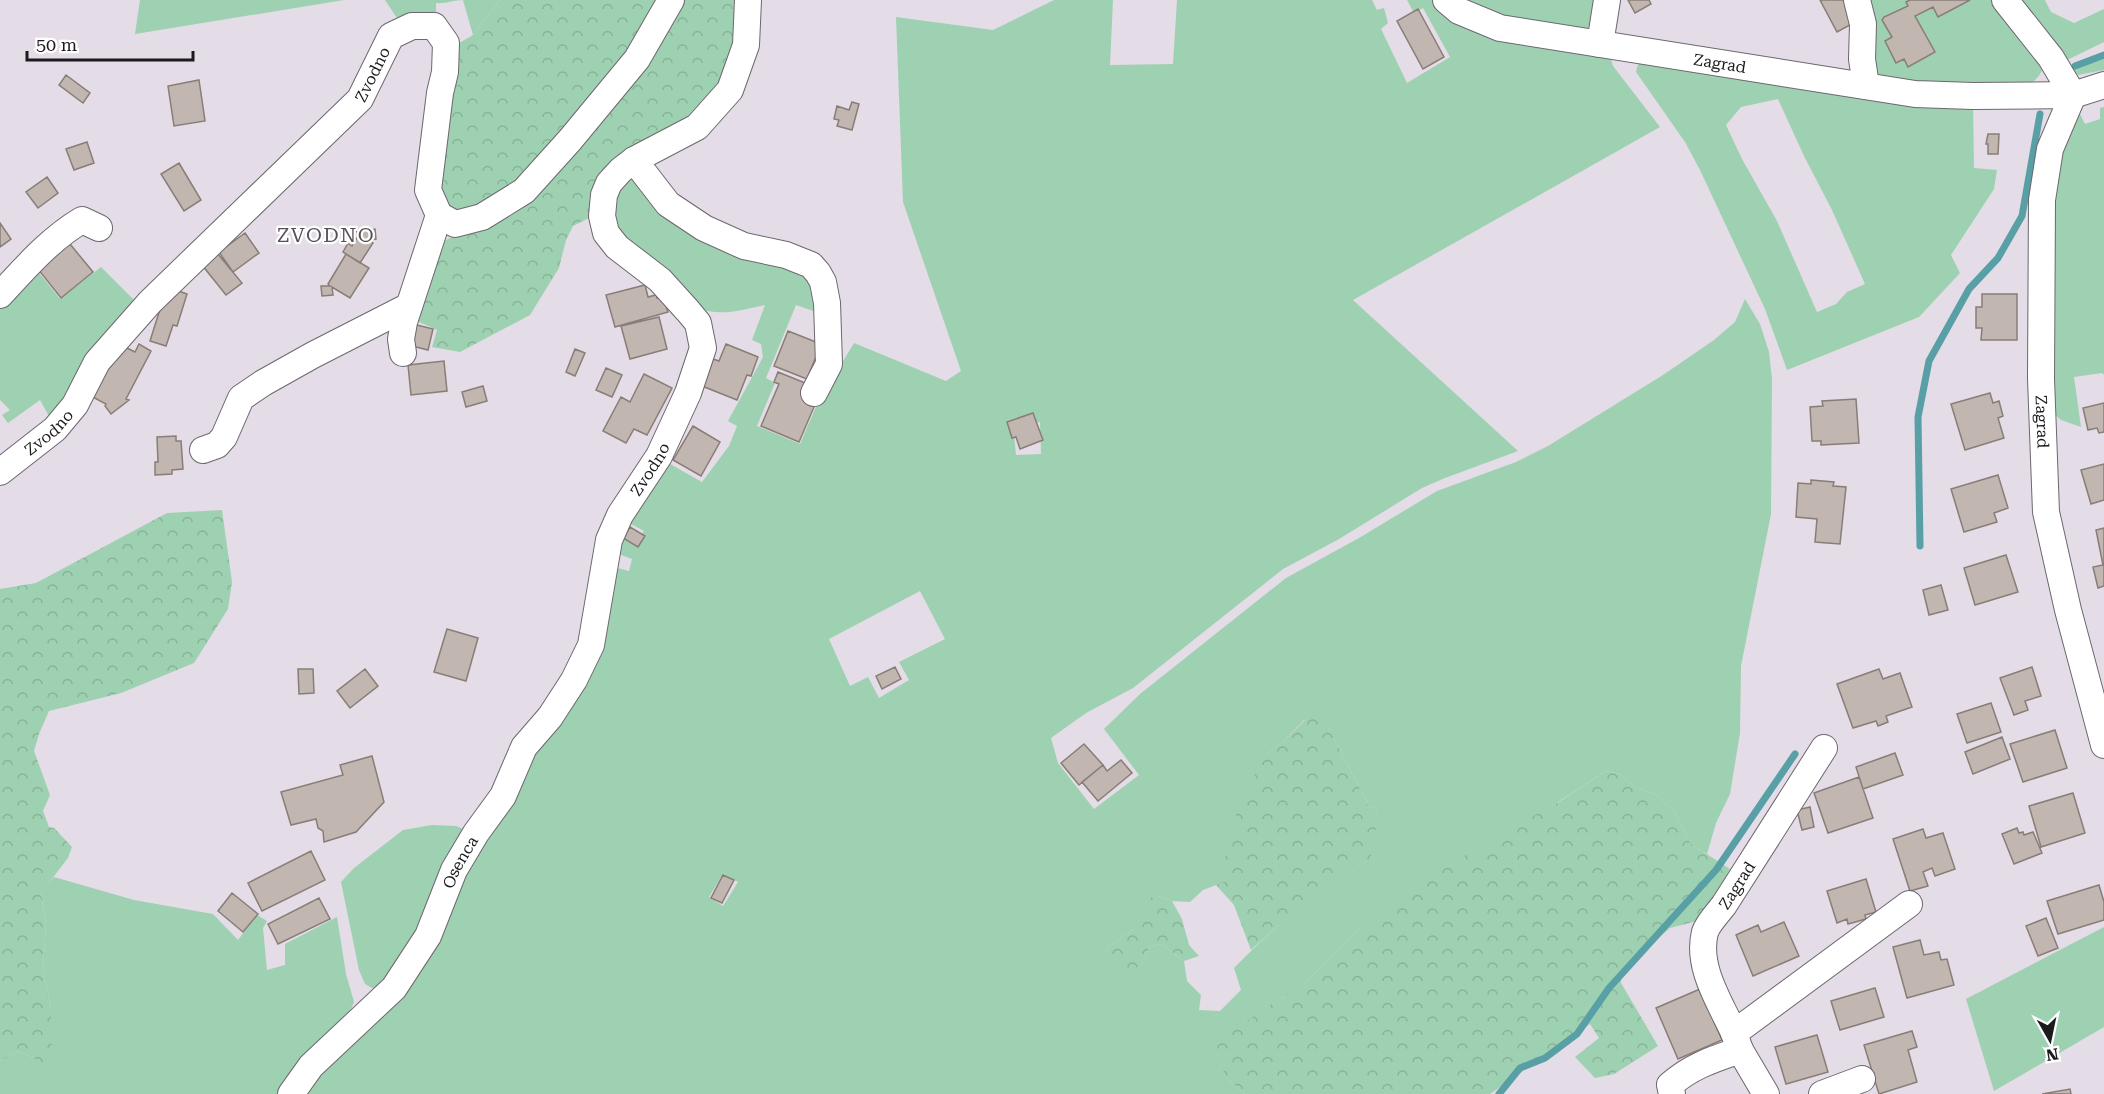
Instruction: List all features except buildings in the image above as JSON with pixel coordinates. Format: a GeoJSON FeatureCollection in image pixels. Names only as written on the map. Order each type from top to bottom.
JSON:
{"type":"FeatureCollection","features":[{"type":"Feature","properties":{"kind":"street"},"geometry":{"type":"LineString","coordinates":[[403,353],[402,339],[409,306],[440,215],[455,224],[482,217],[524,191],[637,59],[671,0]]}},
{"type":"Feature","properties":{"kind":"street","name":"Zvodno"},"geometry":{"type":"LineString","coordinates":[[597,611],[609,540],[620,515],[659,456],[688,393],[703,348],[698,323],[688,311],[660,280],[617,246],[606,234],[602,216],[604,195],[609,183],[634,160],[697,128],[730,90],[746,45],[748,0]]}},
{"type":"Feature","properties":{"kind":"street","name":"Zagrad"},"geometry":{"type":"LineString","coordinates":[[1446,0],[1459,11],[1500,28],[1915,94],[2073,95],[2104,85]]}},
{"type":"Feature","properties":{"kind":"street"},"geometry":{"type":"LineString","coordinates":[[1600,44],[1607,0]]}},
{"type":"Feature","properties":{"kind":"street"},"geometry":{"type":"LineString","coordinates":[[1857,0],[1863,24],[1862,59],[1866,86]]}},
{"type":"Feature","properties":{"kind":"street"},"geometry":{"type":"LineString","coordinates":[[2005,0],[2051,58],[2073,95]]}},
{"type":"Feature","properties":{"kind":"street","name":"Zvodno"},"geometry":{"type":"LineString","coordinates":[[0,472],[55,429],[75,405],[97,362],[150,302],[360,99],[391,36],[412,26],[434,26],[446,43],[445,72],[440,93],[428,189],[440,215]]}},
{"type":"Feature","properties":{"kind":"street","name":"Zagrad"},"geometry":{"type":"LineString","coordinates":[[2073,95],[2050,149],[2042,201],[2041,379],[2046,512],[2068,610],[2096,679],[2104,746]]}},
{"type":"Feature","properties":{"kind":"street"},"geometry":{"type":"LineString","coordinates":[[634,160],[668,204],[704,228],[744,246],[786,255],[811,265],[818,273],[823,282],[827,303],[830,364],[814,393]]}},
{"type":"Feature","properties":{"kind":"street"},"geometry":{"type":"LineString","coordinates":[[0,295],[45,248],[67,229],[82,220],[99,228]]}},
{"type":"Feature","properties":{"kind":"street"},"geometry":{"type":"LineString","coordinates":[[203,450],[218,446],[225,437],[241,398],[313,355],[409,306]]}},
{"type":"Feature","properties":{"kind":"street","name":"Osenca"},"geometry":{"type":"LineString","coordinates":[[291,1094],[310,1066],[394,988],[428,936],[454,870],[476,832],[503,796],[524,747],[550,717],[574,680],[591,645],[597,611]]}},
{"type":"Feature","properties":{"kind":"street","name":"Zagrad"},"geometry":{"type":"LineString","coordinates":[[1766,1094],[1737,1041],[1705,969],[1703,949],[1706,929],[1724,905],[1824,748]]}},
{"type":"Feature","properties":{"kind":"street"},"geometry":{"type":"LineString","coordinates":[[1672,1094],[1670,1085],[1682,1074],[1737,1041],[1909,904]]}},
{"type":"Feature","properties":{"kind":"street"},"geometry":{"type":"LineString","coordinates":[[1822,1094],[1862,1079]]}},
{"type":"Feature","properties":{"kind":"green space"},"geometry":{"type":"Polygon","coordinates":[[[140,0],[344,0],[135,34],[140,0]]]}},
{"type":"Feature","properties":{"kind":"green space"},"geometry":{"type":"Polygon","coordinates":[[[385,0],[463,0],[436,3],[436,22],[399,21],[385,0]]]}},
{"type":"Feature","properties":{"kind":"green space"},"geometry":{"type":"Polygon","coordinates":[[[463,0],[500,0],[473,35],[463,0]]]}},
{"type":"Feature","properties":{"kind":"green space"},"geometry":{"type":"Polygon","coordinates":[[[500,0],[663,0],[629,57],[502,199],[449,216],[438,201],[454,46],[473,35],[500,0]]]}},
{"type":"Feature","properties":{"kind":"green space"},"geometry":{"type":"Polygon","coordinates":[[[680,0],[741,0],[742,29],[724,85],[593,216],[573,226],[566,240],[559,268],[530,315],[460,352],[432,347],[437,330],[408,317],[431,250],[446,240],[498,217],[680,0]]]}},
{"type":"Feature","properties":{"kind":"green space"},"geometry":{"type":"Polygon","coordinates":[[[1054,0],[1113,0],[1110,65],[1173,64],[1177,0],[1372,0],[1377,10],[1384,8],[1388,23],[1381,29],[1407,83],[1450,57],[1423,8],[1414,13],[1407,0],[1434,0],[1609,53],[1613,66],[1660,127],[1353,300],[1518,451],[1422,488],[1339,539],[1283,569],[1133,688],[1086,713],[1051,738],[1058,763],[1094,809],[1139,775],[1104,729],[1140,694],[1286,578],[1437,491],[1516,462],[1548,446],[1663,375],[1714,340],[1735,322],[1745,299],[1760,324],[1769,352],[1772,379],[1771,514],[1741,666],[1740,733],[1730,794],[1716,823],[1707,854],[1691,844],[1675,812],[1655,794],[1636,788],[1620,774],[1606,771],[1360,929],[1309,979],[1229,1034],[1214,1040],[1229,1080],[1244,1094],[296,1094],[377,1010],[541,735],[610,566],[629,571],[632,559],[610,551],[617,534],[635,543],[644,531],[622,519],[663,460],[702,482],[729,446],[737,426],[728,421],[763,357],[761,344],[752,340],[765,305],[722,312],[697,308],[607,220],[629,168],[651,192],[811,275],[822,314],[796,305],[766,378],[775,383],[757,426],[800,444],[824,388],[830,383],[854,343],[946,381],[961,371],[903,202],[896,17],[993,30],[1054,0]],[[1040,422],[1013,425],[1016,455],[1041,454],[1040,422]],[[920,591],[829,639],[850,686],[868,677],[879,698],[909,680],[899,662],[945,639],[920,591]],[[1304,720],[1282,743],[1264,756],[1225,860],[1227,881],[1203,890],[1190,902],[1172,901],[1158,896],[1133,929],[1109,947],[1106,955],[1145,959],[1149,947],[1161,944],[1184,961],[1187,981],[1201,995],[1199,1010],[1220,1011],[1241,990],[1234,968],[1298,909],[1370,859],[1377,808],[1369,806],[1328,727],[1304,720]],[[723,874],[709,897],[723,906],[738,882],[723,874]]]}},
{"type":"Feature","properties":{"kind":"green space"},"geometry":{"type":"Polygon","coordinates":[[[1461,0],[1598,0],[1595,15],[1586,31],[1500,18],[1461,0]]]}},
{"type":"Feature","properties":{"kind":"green space"},"geometry":{"type":"Polygon","coordinates":[[[1865,0],[1997,0],[2043,69],[2035,80],[2024,85],[2006,87],[1983,88],[1873,78],[1865,0]]]}},
{"type":"Feature","properties":{"kind":"green space"},"geometry":{"type":"Polygon","coordinates":[[[2012,0],[2045,0],[2051,12],[2074,23],[2104,9],[2104,42],[2065,61],[2012,0]]]}},
{"type":"Feature","properties":{"kind":"green space"},"geometry":{"type":"Polygon","coordinates":[[[2104,52],[2104,70],[2078,75],[2069,67],[2104,52]]]}},
{"type":"Feature","properties":{"kind":"green space"},"geometry":{"type":"Polygon","coordinates":[[[1639,60],[1973,105],[1974,168],[1997,170],[1994,189],[1951,255],[1960,273],[1919,317],[1787,370],[1765,309],[1700,170],[1685,142],[1636,72],[1639,60]],[[1778,99],[1741,107],[1726,125],[1742,159],[1777,221],[1817,312],[1836,304],[1847,292],[1865,284],[1832,210],[1778,99]]]}},
{"type":"Feature","properties":{"kind":"green space"},"geometry":{"type":"Polygon","coordinates":[[[2104,107],[2104,375],[2102,373],[2074,377],[2081,427],[2061,420],[2051,411],[2052,189],[2060,140],[2080,114],[2085,124],[2100,119],[2100,108],[2104,107]]]}},
{"type":"Feature","properties":{"kind":"green space"},"geometry":{"type":"Polygon","coordinates":[[[33,265],[60,299],[101,267],[138,304],[53,423],[40,400],[8,423],[2,415],[10,410],[0,400],[0,302],[33,265]]]}},
{"type":"Feature","properties":{"kind":"green space"},"geometry":{"type":"Polygon","coordinates":[[[222,510],[232,582],[228,609],[194,663],[121,693],[49,711],[39,734],[34,751],[50,795],[43,811],[49,827],[54,828],[72,847],[68,858],[41,893],[46,925],[43,968],[51,1010],[52,1059],[42,1067],[34,1058],[19,1051],[0,1061],[0,589],[36,583],[167,513],[222,510]]]}},
{"type":"Feature","properties":{"kind":"green space"},"geometry":{"type":"Polygon","coordinates":[[[1312,713],[1328,727],[1369,806],[1377,808],[1375,843],[1370,859],[1308,902],[1251,950],[1234,905],[1216,885],[1226,881],[1227,835],[1264,756],[1282,743],[1312,713]]]}},
{"type":"Feature","properties":{"kind":"green space"},"geometry":{"type":"Polygon","coordinates":[[[1606,771],[1620,774],[1636,788],[1655,794],[1675,812],[1691,844],[1730,869],[1701,920],[1670,928],[1622,969],[1621,983],[1658,1046],[1614,1074],[1595,1078],[1575,1057],[1599,1038],[1590,1024],[1490,1094],[1244,1094],[1229,1080],[1213,1054],[1214,1040],[1229,1033],[1309,979],[1360,929],[1457,860],[1560,801],[1606,771]]]}},
{"type":"Feature","properties":{"kind":"green space"},"geometry":{"type":"Polygon","coordinates":[[[432,825],[456,826],[471,832],[422,937],[385,987],[372,988],[365,984],[359,970],[341,882],[354,868],[403,830],[432,825]]]}},
{"type":"Feature","properties":{"kind":"green space"},"geometry":{"type":"Polygon","coordinates":[[[54,877],[134,900],[213,914],[238,940],[257,915],[267,921],[263,928],[267,970],[285,965],[285,944],[337,917],[346,974],[354,1002],[345,1023],[284,1094],[0,1094],[0,1061],[19,1051],[34,1058],[51,1010],[43,968],[46,925],[41,892],[54,877]]]}},
{"type":"Feature","properties":{"kind":"green space"},"geometry":{"type":"Polygon","coordinates":[[[1158,896],[1172,901],[1182,919],[1189,945],[1199,956],[1184,961],[1161,944],[1149,947],[1145,959],[1136,968],[1118,970],[1106,954],[1109,947],[1133,929],[1146,899],[1158,896]]]}},
{"type":"Feature","properties":{"kind":"green space"},"geometry":{"type":"Polygon","coordinates":[[[2104,927],[2104,1027],[1994,1091],[1966,999],[2104,927]]]}},
{"type":"Feature","properties":{"kind":"waterway"},"geometry":{"type":"LineString","coordinates":[[2075,66],[2104,55]]}},
{"type":"Feature","properties":{"kind":"waterway"},"geometry":{"type":"LineString","coordinates":[[1920,546],[1918,417],[1929,361],[1969,289],[1998,258],[2022,216],[2040,114]]}},
{"type":"Feature","properties":{"kind":"waterway"},"geometry":{"type":"LineString","coordinates":[[1499,1094],[1520,1068],[1545,1058],[1577,1034],[1609,988],[1716,870],[1795,754]]}},
{"type":"Feature","properties":{"kind":"district","name":"ZVODNO"},"geometry":{"type":"Point","coordinates":[326,235]}}]}
